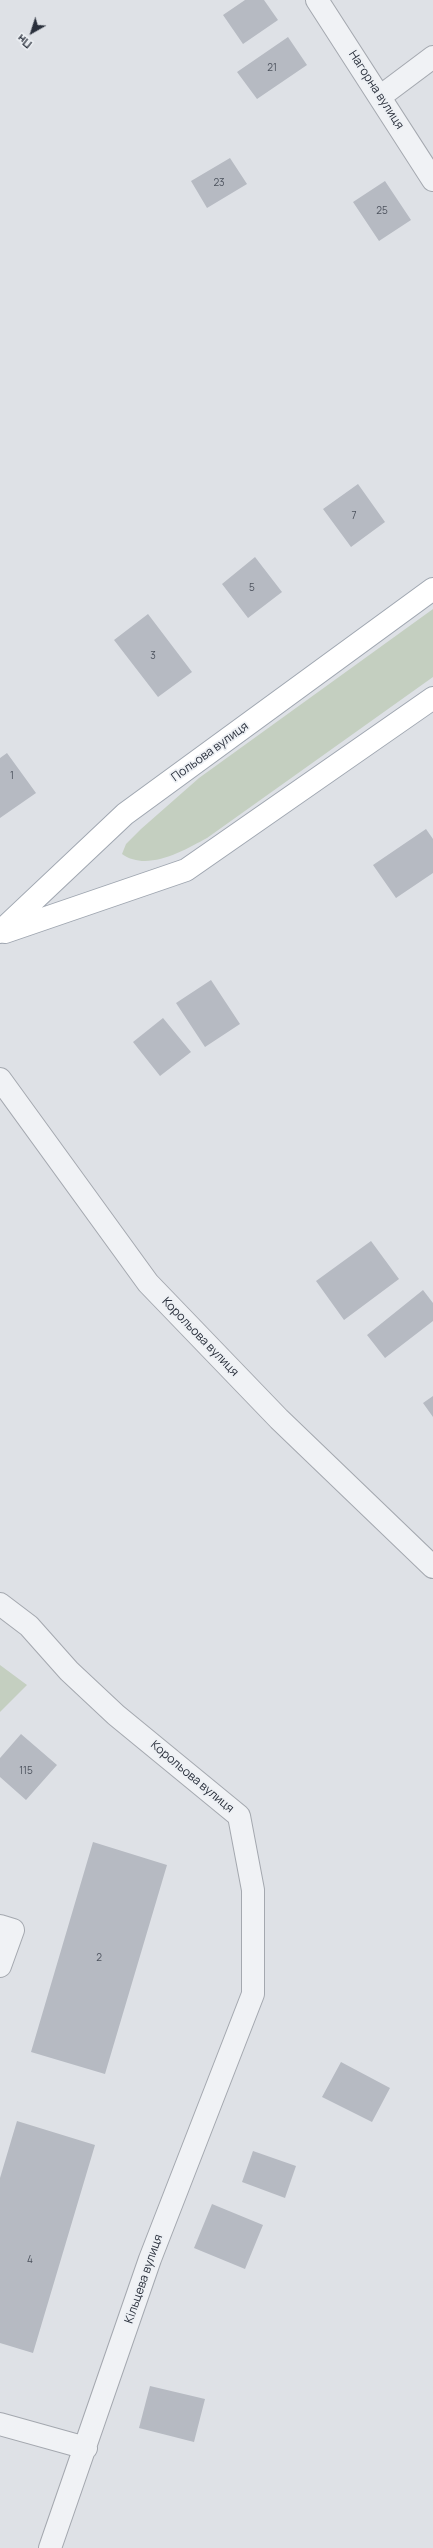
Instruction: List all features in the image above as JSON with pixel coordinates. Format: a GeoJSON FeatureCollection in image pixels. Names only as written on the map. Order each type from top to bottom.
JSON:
{"type":"FeatureCollection","features":[{"type":"Feature","properties":{"kind":"main road","name":"Польова вулиця"},"geometry":{"type":"LineString","coordinates":[[0,933],[125,814],[433,589]]}},
{"type":"Feature","properties":{"kind":"main road","name":"Польова вулиця"},"geometry":{"type":"LineString","coordinates":[[0,933],[186,870],[433,698]]}},
{"type":"Feature","properties":{"kind":"street","name":"Нагорна вулиця"},"geometry":{"type":"LineString","coordinates":[[318,0],[381,96],[433,180]]}},
{"type":"Feature","properties":{"kind":"street"},"geometry":{"type":"LineString","coordinates":[[381,96],[433,57]]}},
{"type":"Feature","properties":{"kind":"street","name":"Корольова вулиця"},"geometry":{"type":"LineString","coordinates":[[0,1079],[148,1283],[279,1418],[433,1567]]}},
{"type":"Feature","properties":{"kind":"street","name":"Корольова вулиця"},"geometry":{"type":"LineString","coordinates":[[0,1604],[29,1626],[69,1671],[116,1716],[238,1816],[253,1890],[253,1994],[246,2012]]}},
{"type":"Feature","properties":{"kind":"street"},"geometry":{"type":"LineString","coordinates":[[0,1926],[13,1930],[0,1966]]}},
{"type":"Feature","properties":{"kind":"street","name":"Кільцева вулиця"},"geometry":{"type":"LineString","coordinates":[[50,2548],[86,2448],[150,2259],[246,2012]]}},
{"type":"Feature","properties":{"kind":"street"},"geometry":{"type":"LineString","coordinates":[[0,2424],[86,2448]]}},
{"type":"Feature","properties":{"kind":"green space"},"geometry":{"type":"Polygon","coordinates":[[[433,609],[433,677],[207,838],[187,849],[165,858],[142,861],[132,859],[122,854],[126,844],[141,829],[199,778],[433,609]]]}},
{"type":"Feature","properties":{"kind":"green space"},"geometry":{"type":"Polygon","coordinates":[[[0,1665],[27,1685],[0,1712],[0,1665]]]}},
{"type":"Feature","properties":{"kind":"building"},"geometry":{"type":"Polygon","coordinates":[[[245,0],[264,0],[278,20],[243,44],[223,15],[245,0]]]}},
{"type":"Feature","properties":{"kind":"building"},"geometry":{"type":"Polygon","coordinates":[[[288,37],[307,65],[257,99],[237,72],[288,37]]]}},
{"type":"Feature","properties":{"kind":"building"},"geometry":{"type":"Polygon","coordinates":[[[230,158],[247,184],[207,208],[191,181],[230,158]]]}},
{"type":"Feature","properties":{"kind":"building"},"geometry":{"type":"Polygon","coordinates":[[[385,181],[411,220],[379,241],[353,202],[385,181]]]}},
{"type":"Feature","properties":{"kind":"building"},"geometry":{"type":"Polygon","coordinates":[[[358,484],[385,522],[351,547],[323,509],[358,484]]]}},
{"type":"Feature","properties":{"kind":"building"},"geometry":{"type":"Polygon","coordinates":[[[255,557],[282,592],[248,618],[222,584],[255,557]]]}},
{"type":"Feature","properties":{"kind":"building"},"geometry":{"type":"Polygon","coordinates":[[[148,614],[192,672],[158,697],[114,640],[148,614]]]}},
{"type":"Feature","properties":{"kind":"building"},"geometry":{"type":"Polygon","coordinates":[[[7,753],[36,793],[0,818],[0,758],[7,753]]]}},
{"type":"Feature","properties":{"kind":"building"},"geometry":{"type":"Polygon","coordinates":[[[426,829],[433,839],[433,873],[396,898],[373,865],[426,829]]]}},
{"type":"Feature","properties":{"kind":"building"},"geometry":{"type":"Polygon","coordinates":[[[211,980],[240,1024],[205,1047],[176,1003],[211,980]]]}},
{"type":"Feature","properties":{"kind":"building"},"geometry":{"type":"Polygon","coordinates":[[[163,1018],[191,1052],[160,1076],[133,1042],[163,1018]]]}},
{"type":"Feature","properties":{"kind":"building"},"geometry":{"type":"Polygon","coordinates":[[[371,1241],[399,1279],[344,1320],[316,1281],[371,1241]]]}},
{"type":"Feature","properties":{"kind":"building"},"geometry":{"type":"Polygon","coordinates":[[[423,1290],[433,1303],[433,1321],[385,1358],[367,1335],[423,1290]]]}},
{"type":"Feature","properties":{"kind":"building"},"geometry":{"type":"Polygon","coordinates":[[[433,1396],[433,1417],[423,1403],[433,1396]]]}},
{"type":"Feature","properties":{"kind":"building"},"geometry":{"type":"Polygon","coordinates":[[[21,1734],[57,1765],[26,1800],[0,1777],[0,1758],[21,1734]]]}},
{"type":"Feature","properties":{"kind":"building"},"geometry":{"type":"Polygon","coordinates":[[[93,1842],[167,1865],[105,2074],[31,2052],[93,1842]]]}},
{"type":"Feature","properties":{"kind":"building"},"geometry":{"type":"Polygon","coordinates":[[[341,2062],[390,2088],[372,2122],[322,2097],[341,2062]]]}},
{"type":"Feature","properties":{"kind":"building"},"geometry":{"type":"Polygon","coordinates":[[[17,2121],[95,2145],[33,2353],[0,2343],[0,2178],[17,2121]]]}},
{"type":"Feature","properties":{"kind":"building"},"geometry":{"type":"Polygon","coordinates":[[[253,2151],[296,2166],[285,2198],[242,2182],[253,2151]]]}},
{"type":"Feature","properties":{"kind":"building"},"geometry":{"type":"Polygon","coordinates":[[[212,2204],[263,2225],[245,2269],[194,2248],[212,2204]]]}},
{"type":"Feature","properties":{"kind":"building"},"geometry":{"type":"Polygon","coordinates":[[[150,2386],[205,2399],[194,2442],[139,2428],[150,2386]]]}}]}
